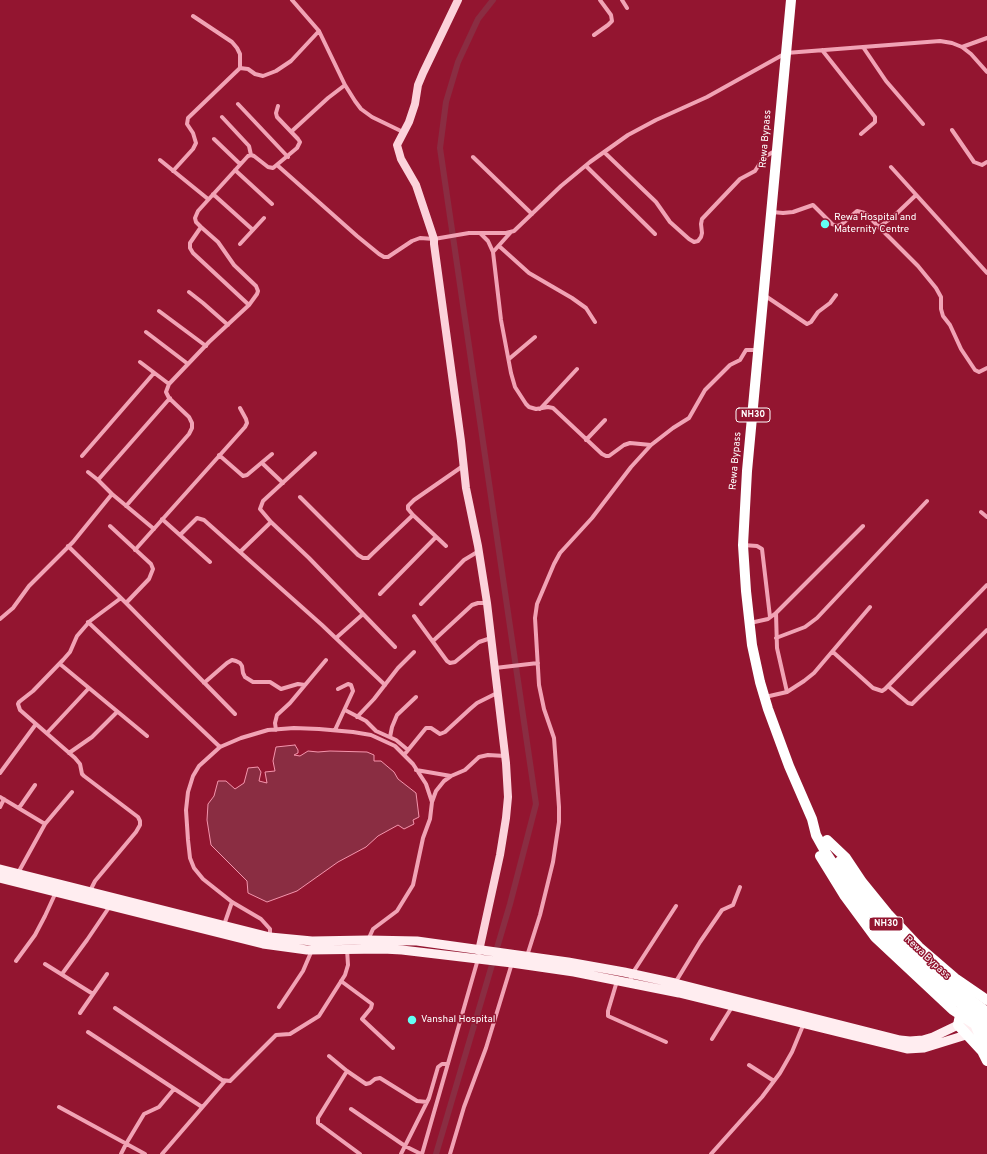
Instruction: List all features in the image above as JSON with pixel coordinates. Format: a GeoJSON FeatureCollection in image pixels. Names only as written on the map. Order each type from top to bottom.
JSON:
{"type":"FeatureCollection","features":[{"type":"Feature","properties":{"kind":"highway","name":"Rewa Bypass"},"geometry":{"type":"LineString","coordinates":[[791,0],[747,471],[743,545],[749,623],[756,665],[764,697],[789,766],[812,820],[816,835],[839,867],[893,932],[939,976],[987,1012]]}},
{"type":"Feature","properties":{"kind":"highway","name":"Rewa Bypass"},"geometry":{"type":"LineString","coordinates":[[812,820],[827,840],[839,867],[866,913],[885,935],[933,982],[955,1000],[987,1022]]}},
{"type":"Feature","properties":{"kind":"highway"},"geometry":{"type":"LineString","coordinates":[[816,835],[816,846],[826,869],[875,937],[953,1010],[979,1030],[987,1045]]}},
{"type":"Feature","properties":{"kind":"highway"},"geometry":{"type":"LineString","coordinates":[[827,840],[846,858],[862,882],[888,914],[919,947],[937,963],[987,1001],[979,1030]]}},
{"type":"Feature","properties":{"kind":"highway"},"geometry":{"type":"LineString","coordinates":[[975,992],[960,1015],[958,1025],[982,1051],[987,1061]]}},
{"type":"Feature","properties":{"kind":"main road"},"geometry":{"type":"LineString","coordinates":[[0,869],[90,892],[113,903]]}},
{"type":"Feature","properties":{"kind":"main road"},"geometry":{"type":"LineString","coordinates":[[0,878],[56,892],[270,937],[312,941],[417,941],[482,955],[618,980],[631,978],[675,983],[891,1046],[924,1048],[979,1030]]}},
{"type":"Feature","properties":{"kind":"main road"},"geometry":{"type":"LineString","coordinates":[[221,927],[263,944],[286,948],[312,950],[402,950],[482,955]]}},
{"type":"Feature","properties":{"kind":"main road"},"geometry":{"type":"LineString","coordinates":[[511,960],[527,957],[631,978],[733,1006],[910,1041],[933,1038],[958,1025],[979,1030]]}},
{"type":"Feature","properties":{"kind":"street"},"geometry":{"type":"LineString","coordinates":[[292,0],[319,31],[345,85],[361,109],[372,117],[403,132]]}},
{"type":"Feature","properties":{"kind":"street"},"geometry":{"type":"LineString","coordinates":[[351,1109],[405,1146],[421,1154],[482,955],[506,818],[508,797],[505,756],[497,693],[497,668],[491,638],[479,551],[466,488],[434,244],[437,238],[416,185],[398,151],[397,146],[409,122],[415,104],[418,84],[458,0]]}},
{"type":"Feature","properties":{"kind":"street"},"geometry":{"type":"LineString","coordinates":[[594,35],[612,21],[611,15],[600,0]]}},
{"type":"Feature","properties":{"kind":"street"},"geometry":{"type":"LineString","coordinates":[[622,0],[627,8]]}},
{"type":"Feature","properties":{"kind":"street"},"geometry":{"type":"LineString","coordinates":[[193,16],[232,42],[240,54],[240,68]]}},
{"type":"Feature","properties":{"kind":"street"},"geometry":{"type":"LineString","coordinates":[[173,171],[193,149],[196,143],[196,138],[186,121],[240,68],[248,68],[255,74],[263,76],[276,71],[291,61],[319,31]]}},
{"type":"Feature","properties":{"kind":"street"},"geometry":{"type":"LineString","coordinates":[[962,47],[987,38]]}},
{"type":"Feature","properties":{"kind":"street"},"geometry":{"type":"LineString","coordinates":[[493,252],[511,232],[517,229],[561,186],[628,135],[656,120],[707,97],[786,53],[940,41],[952,43],[962,47],[971,54],[987,72]]}},
{"type":"Feature","properties":{"kind":"street"},"geometry":{"type":"LineString","coordinates":[[864,47],[886,81],[923,124]]}},
{"type":"Feature","properties":{"kind":"street"},"geometry":{"type":"LineString","coordinates":[[822,50],[875,117],[873,124],[861,134]]}},
{"type":"Feature","properties":{"kind":"street"},"geometry":{"type":"LineString","coordinates":[[292,131],[328,98],[345,85]]}},
{"type":"Feature","properties":{"kind":"street"},"geometry":{"type":"LineString","coordinates":[[238,104],[288,157]]}},
{"type":"Feature","properties":{"kind":"street"},"geometry":{"type":"LineString","coordinates":[[251,155],[258,158],[270,168],[273,168],[288,157],[299,145],[298,139],[292,131],[278,117],[276,113],[278,106]]}},
{"type":"Feature","properties":{"kind":"street"},"geometry":{"type":"LineString","coordinates":[[222,116],[249,146],[251,155]]}},
{"type":"Feature","properties":{"kind":"street"},"geometry":{"type":"LineString","coordinates":[[952,130],[974,162],[982,165],[987,162]]}},
{"type":"Feature","properties":{"kind":"street"},"geometry":{"type":"LineString","coordinates":[[214,139],[240,164]]}},
{"type":"Feature","properties":{"kind":"street"},"geometry":{"type":"LineString","coordinates":[[604,152],[656,202],[670,222],[689,239],[696,242],[702,235],[702,219],[740,179],[755,171],[764,157],[777,150]]}},
{"type":"Feature","properties":{"kind":"street"},"geometry":{"type":"LineString","coordinates":[[126,506],[189,434],[192,428],[192,423],[189,417],[166,392],[169,384],[249,304],[257,294],[258,290],[256,286],[234,266],[218,242],[196,222],[196,214],[208,199],[240,164],[251,155]]}},
{"type":"Feature","properties":{"kind":"street"},"geometry":{"type":"LineString","coordinates":[[473,157],[532,214]]}},
{"type":"Feature","properties":{"kind":"street"},"geometry":{"type":"LineString","coordinates":[[160,160],[208,199]]}},
{"type":"Feature","properties":{"kind":"street"},"geometry":{"type":"LineString","coordinates":[[277,165],[357,236],[384,257],[394,255],[412,241],[420,238],[437,238],[470,233],[511,232]]}},
{"type":"Feature","properties":{"kind":"street"},"geometry":{"type":"LineString","coordinates":[[586,166],[655,234]]}},
{"type":"Feature","properties":{"kind":"street"},"geometry":{"type":"LineString","coordinates":[[891,167],[987,273]]}},
{"type":"Feature","properties":{"kind":"street"},"geometry":{"type":"LineString","coordinates":[[235,170],[272,204]]}},
{"type":"Feature","properties":{"kind":"street"},"geometry":{"type":"LineString","coordinates":[[213,194],[253,230]]}},
{"type":"Feature","properties":{"kind":"street"},"geometry":{"type":"LineString","coordinates":[[879,227],[894,216],[916,195]]}},
{"type":"Feature","properties":{"kind":"street"},"geometry":{"type":"LineString","coordinates":[[772,212],[793,212],[813,205],[832,224],[836,226],[842,224],[854,213],[859,211],[865,213],[918,266],[936,288],[941,297],[942,316],[950,325],[961,349],[975,370],[979,372],[987,368]]}},
{"type":"Feature","properties":{"kind":"street"},"geometry":{"type":"LineString","coordinates":[[240,244],[264,218]]}},
{"type":"Feature","properties":{"kind":"street"},"geometry":{"type":"LineString","coordinates":[[201,227],[190,243],[190,248],[193,253],[249,304]]}},
{"type":"Feature","properties":{"kind":"street"},"geometry":{"type":"LineString","coordinates":[[480,233],[488,241],[493,252],[501,320],[513,380],[519,394],[529,407],[539,409],[548,407],[553,408],[602,454],[608,456],[624,445],[630,443],[651,446]]}},
{"type":"Feature","properties":{"kind":"street"},"geometry":{"type":"LineString","coordinates":[[498,246],[530,273],[586,308],[595,322]]}},
{"type":"Feature","properties":{"kind":"street"},"geometry":{"type":"LineString","coordinates":[[189,292],[228,325]]}},
{"type":"Feature","properties":{"kind":"street"},"geometry":{"type":"LineString","coordinates":[[764,295],[807,324],[811,322],[818,312],[830,303],[836,295]]}},
{"type":"Feature","properties":{"kind":"street"},"geometry":{"type":"LineString","coordinates":[[160,311],[206,346]]}},
{"type":"Feature","properties":{"kind":"street"},"geometry":{"type":"LineString","coordinates":[[146,332],[188,364]]}},
{"type":"Feature","properties":{"kind":"street"},"geometry":{"type":"LineString","coordinates":[[509,359],[535,337]]}},
{"type":"Feature","properties":{"kind":"street"},"geometry":{"type":"LineString","coordinates":[[527,957],[540,915],[553,862],[559,822],[556,747],[552,730],[542,702],[539,685],[535,618],[536,607],[557,558],[564,548],[592,518],[631,467],[651,446],[673,428],[689,418],[705,390],[730,365],[740,360],[744,352],[748,350],[758,350]]}},
{"type":"Feature","properties":{"kind":"street"},"geometry":{"type":"LineString","coordinates":[[140,362],[169,384]]}},
{"type":"Feature","properties":{"kind":"street"},"geometry":{"type":"LineString","coordinates":[[539,409],[577,369]]}},
{"type":"Feature","properties":{"kind":"street"},"geometry":{"type":"LineString","coordinates":[[82,456],[154,373]]}},
{"type":"Feature","properties":{"kind":"street"},"geometry":{"type":"LineString","coordinates":[[98,480],[170,398]]}},
{"type":"Feature","properties":{"kind":"street"},"geometry":{"type":"LineString","coordinates":[[135,550],[245,427],[247,423],[246,419],[240,408]]}},
{"type":"Feature","properties":{"kind":"street"},"geometry":{"type":"LineString","coordinates":[[586,440],[605,420]]}},
{"type":"Feature","properties":{"kind":"street"},"geometry":{"type":"LineString","coordinates":[[315,453],[261,505],[260,509],[262,513],[309,558],[395,647]]}},
{"type":"Feature","properties":{"kind":"street"},"geometry":{"type":"LineString","coordinates":[[219,455],[243,476],[247,475],[272,454]]}},
{"type":"Feature","properties":{"kind":"street"},"geometry":{"type":"LineString","coordinates":[[262,462],[283,483]]}},
{"type":"Feature","properties":{"kind":"street"},"geometry":{"type":"LineString","coordinates":[[446,546],[413,515],[408,509],[409,504],[463,466]]}},
{"type":"Feature","properties":{"kind":"street"},"geometry":{"type":"LineString","coordinates":[[88,472],[154,529]]}},
{"type":"Feature","properties":{"kind":"street"},"geometry":{"type":"LineString","coordinates":[[0,619],[13,608],[29,586],[68,546],[112,494]]}},
{"type":"Feature","properties":{"kind":"street"},"geometry":{"type":"LineString","coordinates":[[300,497],[358,555],[363,558],[368,558],[413,515]]}},
{"type":"Feature","properties":{"kind":"street"},"geometry":{"type":"LineString","coordinates":[[776,638],[805,628],[817,618],[927,501]]}},
{"type":"Feature","properties":{"kind":"street"},"geometry":{"type":"LineString","coordinates":[[981,512],[987,517]]}},
{"type":"Feature","properties":{"kind":"street"},"geometry":{"type":"LineString","coordinates":[[181,534],[195,520],[200,518],[204,520],[336,638],[385,685]]}},
{"type":"Feature","properties":{"kind":"street"},"geometry":{"type":"LineString","coordinates":[[162,519],[181,534],[210,562]]}},
{"type":"Feature","properties":{"kind":"street"},"geometry":{"type":"LineString","coordinates":[[240,552],[271,522]]}},
{"type":"Feature","properties":{"kind":"street"},"geometry":{"type":"LineString","coordinates":[[110,526],[151,564],[153,569],[149,579],[126,603]]}},
{"type":"Feature","properties":{"kind":"street"},"geometry":{"type":"LineString","coordinates":[[749,623],[770,617],[776,613],[863,526]]}},
{"type":"Feature","properties":{"kind":"street"},"geometry":{"type":"LineString","coordinates":[[380,594],[436,537]]}},
{"type":"Feature","properties":{"kind":"street"},"geometry":{"type":"LineString","coordinates":[[743,545],[757,546],[762,549],[770,617]]}},
{"type":"Feature","properties":{"kind":"street"},"geometry":{"type":"LineString","coordinates":[[68,546],[235,714]]}},
{"type":"Feature","properties":{"kind":"street"},"geometry":{"type":"LineString","coordinates":[[421,604],[464,560],[479,551]]}},
{"type":"Feature","properties":{"kind":"street"},"geometry":{"type":"LineString","coordinates":[[833,652],[873,688],[882,691],[987,585]]}},
{"type":"Feature","properties":{"kind":"street"},"geometry":{"type":"LineString","coordinates":[[90,892],[97,878],[136,832],[140,825],[140,821],[138,817],[84,776],[82,774],[80,764],[20,710],[18,704],[60,664],[70,652],[77,636],[88,622],[121,598]]}},
{"type":"Feature","properties":{"kind":"street"},"geometry":{"type":"LineString","coordinates":[[433,642],[472,605],[487,603]]}},
{"type":"Feature","properties":{"kind":"street"},"geometry":{"type":"LineString","coordinates":[[764,697],[786,692],[814,673],[870,607]]}},
{"type":"Feature","properties":{"kind":"street"},"geometry":{"type":"LineString","coordinates":[[776,613],[776,638],[779,662],[786,692]]}},
{"type":"Feature","properties":{"kind":"street"},"geometry":{"type":"LineString","coordinates":[[336,638],[363,614]]}},
{"type":"Feature","properties":{"kind":"street"},"geometry":{"type":"LineString","coordinates":[[414,616],[447,661],[451,663],[455,662],[479,642],[491,638]]}},
{"type":"Feature","properties":{"kind":"street"},"geometry":{"type":"LineString","coordinates":[[88,622],[220,746]]}},
{"type":"Feature","properties":{"kind":"street"},"geometry":{"type":"LineString","coordinates":[[888,686],[908,704],[912,704],[987,630]]}},
{"type":"Feature","properties":{"kind":"street"},"geometry":{"type":"LineString","coordinates":[[357,717],[398,668],[414,652]]}},
{"type":"Feature","properties":{"kind":"street"},"geometry":{"type":"LineString","coordinates":[[204,683],[227,662],[232,660],[240,663],[245,677],[252,682],[270,682],[281,689],[298,684],[305,685]]}},
{"type":"Feature","properties":{"kind":"street"},"geometry":{"type":"LineString","coordinates":[[276,730],[275,723],[277,714],[290,703],[326,660]]}},
{"type":"Feature","properties":{"kind":"street"},"geometry":{"type":"LineString","coordinates":[[497,668],[538,663]]}},
{"type":"Feature","properties":{"kind":"street"},"geometry":{"type":"LineString","coordinates":[[60,664],[147,736]]}},
{"type":"Feature","properties":{"kind":"street"},"geometry":{"type":"LineString","coordinates":[[335,730],[353,691],[353,688],[348,684],[338,689]]}},
{"type":"Feature","properties":{"kind":"street"},"geometry":{"type":"LineString","coordinates":[[46,733],[89,688]]}},
{"type":"Feature","properties":{"kind":"street"},"geometry":{"type":"LineString","coordinates":[[404,755],[426,728],[431,728],[440,734],[445,732],[477,703],[497,693]]}},
{"type":"Feature","properties":{"kind":"street"},"geometry":{"type":"LineString","coordinates":[[390,737],[397,715],[416,697]]}},
{"type":"Feature","properties":{"kind":"street"},"geometry":{"type":"LineString","coordinates":[[345,710],[366,721],[376,730],[396,740],[408,750]]}},
{"type":"Feature","properties":{"kind":"street"},"geometry":{"type":"LineString","coordinates":[[69,753],[92,737],[117,712]]}},
{"type":"Feature","properties":{"kind":"street"},"geometry":{"type":"LineString","coordinates":[[0,773],[36,724]]}},
{"type":"Feature","properties":{"kind":"street"},"geometry":{"type":"LineString","coordinates":[[270,937],[270,929],[261,919],[232,902],[203,879],[194,868],[190,858],[188,840],[188,792],[193,776],[207,757],[220,746],[268,730],[294,728],[335,730],[371,735],[394,746],[404,755],[426,784],[432,802]]}},
{"type":"Feature","properties":{"kind":"street"},"geometry":{"type":"LineString","coordinates":[[368,940],[373,929],[397,911],[413,885],[423,838],[430,819],[432,802],[439,786],[451,776],[465,770],[475,760],[483,756],[505,756]]}},
{"type":"Feature","properties":{"kind":"street"},"geometry":{"type":"LineString","coordinates":[[416,770],[451,776]]}},
{"type":"Feature","properties":{"kind":"street"},"geometry":{"type":"LineString","coordinates":[[19,808],[35,785]]}},
{"type":"Feature","properties":{"kind":"street"},"geometry":{"type":"LineString","coordinates":[[17,873],[45,824],[72,792]]}},
{"type":"Feature","properties":{"kind":"street"},"geometry":{"type":"LineString","coordinates":[[0,807],[2,798],[45,824]]}},
{"type":"Feature","properties":{"kind":"street"},"geometry":{"type":"LineString","coordinates":[[675,983],[722,910],[733,905],[740,887]]}},
{"type":"Feature","properties":{"kind":"street"},"geometry":{"type":"LineString","coordinates":[[16,961],[35,935],[56,892]]}},
{"type":"Feature","properties":{"kind":"street"},"geometry":{"type":"LineString","coordinates":[[221,927],[232,902]]}},
{"type":"Feature","properties":{"kind":"street"},"geometry":{"type":"LineString","coordinates":[[62,974],[113,903]]}},
{"type":"Feature","properties":{"kind":"street"},"geometry":{"type":"LineString","coordinates":[[631,978],[676,906]]}},
{"type":"Feature","properties":{"kind":"street"},"geometry":{"type":"LineString","coordinates":[[115,1008],[225,1081],[230,1081],[276,1035],[290,1034],[317,1018],[342,981],[348,965],[347,949]]}},
{"type":"Feature","properties":{"kind":"street"},"geometry":{"type":"LineString","coordinates":[[280,1007],[296,982],[312,950]]}},
{"type":"Feature","properties":{"kind":"street"},"geometry":{"type":"LineString","coordinates":[[450,1154],[464,1107],[486,1048],[511,960]]}},
{"type":"Feature","properties":{"kind":"street"},"geometry":{"type":"LineString","coordinates":[[45,964],[94,994]]}},
{"type":"Feature","properties":{"kind":"street"},"geometry":{"type":"LineString","coordinates":[[80,1013],[107,974]]}},
{"type":"Feature","properties":{"kind":"street"},"geometry":{"type":"LineString","coordinates":[[618,980],[608,1011],[608,1016],[666,1042]]}},
{"type":"Feature","properties":{"kind":"street"},"geometry":{"type":"LineString","coordinates":[[342,981],[372,1004],[371,1008],[362,1019],[393,1048]]}},
{"type":"Feature","properties":{"kind":"street"},"geometry":{"type":"LineString","coordinates":[[712,1039],[733,1006]]}},
{"type":"Feature","properties":{"kind":"street"},"geometry":{"type":"LineString","coordinates":[[711,1154],[762,1097],[774,1081],[792,1052],[805,1020]]}},
{"type":"Feature","properties":{"kind":"street"},"geometry":{"type":"LineString","coordinates":[[88,1032],[202,1107]]}},
{"type":"Feature","properties":{"kind":"street"},"geometry":{"type":"LineString","coordinates":[[329,1056],[366,1084],[377,1078],[383,1080],[417,1101],[427,1102]]}},
{"type":"Feature","properties":{"kind":"street"},"geometry":{"type":"LineString","coordinates":[[400,1154],[427,1102],[438,1067],[442,1064],[448,1064]]}},
{"type":"Feature","properties":{"kind":"street"},"geometry":{"type":"LineString","coordinates":[[749,1064],[774,1081]]}},
{"type":"Feature","properties":{"kind":"street"},"geometry":{"type":"LineString","coordinates":[[347,1071],[318,1118],[318,1123],[360,1154]]}},
{"type":"Feature","properties":{"kind":"street"},"geometry":{"type":"LineString","coordinates":[[162,1154],[225,1081]]}},
{"type":"Feature","properties":{"kind":"street"},"geometry":{"type":"LineString","coordinates":[[121,1154],[144,1114],[157,1109],[174,1089]]}},
{"type":"Feature","properties":{"kind":"street"},"geometry":{"type":"LineString","coordinates":[[59,1107],[145,1154]]}},
{"type":"Feature","properties":{"kind":"shaded area"},"geometry":{"type":"Polygon","coordinates":[[[295,745],[298,753],[294,755],[300,756],[308,751],[367,752],[374,755],[374,761],[381,761],[394,772],[398,779],[416,793],[419,817],[413,820],[414,824],[404,829],[398,825],[378,836],[366,847],[338,862],[297,891],[267,902],[248,893],[247,881],[211,845],[207,820],[208,804],[214,796],[218,781],[226,781],[235,789],[244,783],[248,768],[258,767],[261,772],[259,781],[267,783],[265,772],[275,771],[273,761],[276,747],[295,745]]]}},
{"type":"Feature","properties":{"kind":"waterway"},"geometry":{"type":"LineString","coordinates":[[436,1154],[510,904],[536,804],[440,148],[446,102],[458,62],[478,19],[493,0]]}},
{"type":"Feature","properties":{"kind":"place","name":"Rewa Hospital and Maternity Centre"},"geometry":{"type":"Point","coordinates":[825,224]}},
{"type":"Feature","properties":{"kind":"place","name":"Vanshal Hospital"},"geometry":{"type":"Point","coordinates":[412,1020]}}]}
